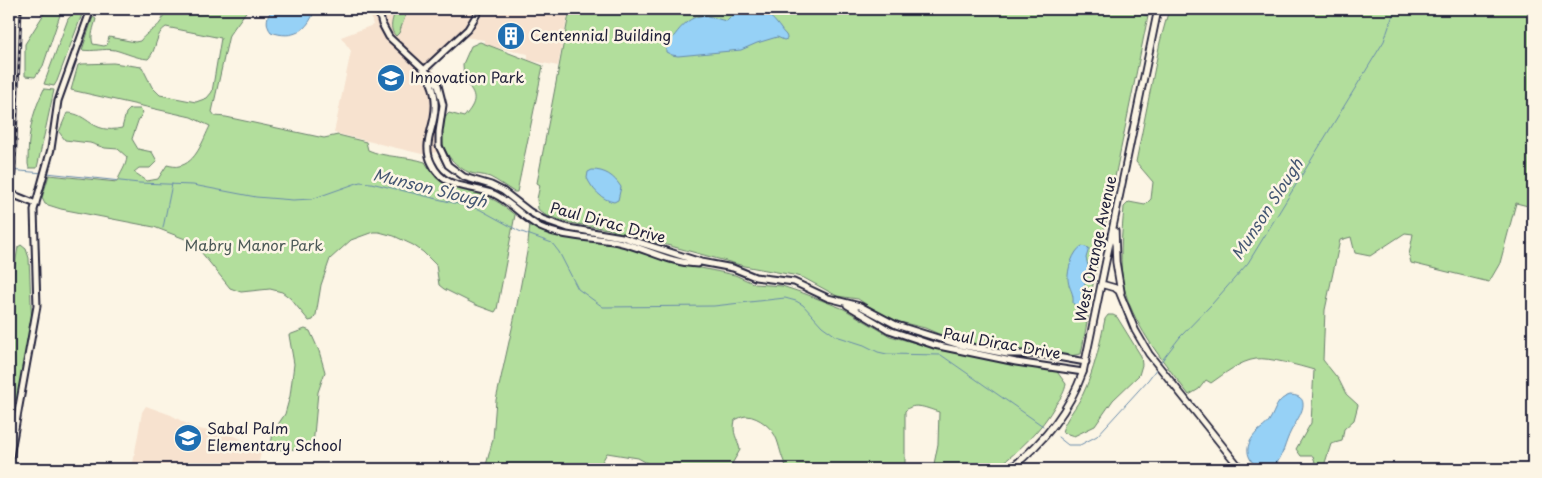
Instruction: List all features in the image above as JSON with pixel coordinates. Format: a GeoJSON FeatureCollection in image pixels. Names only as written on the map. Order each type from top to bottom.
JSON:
{"type":"FeatureCollection","features":[{"type":"Feature","properties":{"kind":"main road","name":"West Orange Avenue"},"geometry":{"type":"LineString","coordinates":[[1010,469],[1029,454],[1052,428],[1068,405],[1083,372],[1158,9]]}},
{"type":"Feature","properties":{"kind":"main road"},"geometry":{"type":"LineString","coordinates":[[1116,213],[1116,262],[1122,296],[1135,330],[1162,371],[1241,469]]}},
{"type":"Feature","properties":{"kind":"main road"},"geometry":{"type":"LineString","coordinates":[[1101,284],[1116,288],[1122,296]]}},
{"type":"Feature","properties":{"kind":"street"},"geometry":{"type":"LineString","coordinates":[[9,462],[37,306],[34,223],[36,204],[51,148],[58,102],[91,9]]}},
{"type":"Feature","properties":{"kind":"street"},"geometry":{"type":"LineString","coordinates":[[378,9],[386,33],[436,80],[442,98],[443,112],[439,132],[439,146],[428,147],[428,138],[434,119],[435,100],[424,70]]}},
{"type":"Feature","properties":{"kind":"street"},"geometry":{"type":"LineString","coordinates":[[424,70],[468,29],[480,9]]}},
{"type":"Feature","properties":{"kind":"street","name":"Paul Dirac Drive"},"geometry":{"type":"LineString","coordinates":[[439,146],[444,159],[458,174],[497,187],[530,212],[548,222],[568,228],[622,237],[706,264]]}},
{"type":"Feature","properties":{"kind":"street","name":"Paul Dirac Drive"},"geometry":{"type":"LineString","coordinates":[[428,147],[432,164],[444,180],[456,186],[496,195],[528,220],[545,229],[558,233],[619,242],[677,261],[733,268],[760,278],[794,282],[856,309],[889,330],[926,342],[1011,361],[1083,372]]}},
{"type":"Feature","properties":{"kind":"street"},"geometry":{"type":"LineString","coordinates":[[9,193],[36,204]]}},
{"type":"Feature","properties":{"kind":"street","name":"Paul Dirac Drive"},"geometry":{"type":"LineString","coordinates":[[838,301],[860,306],[896,326],[968,347],[1007,354],[1040,354],[1086,362]]}},
{"type":"Feature","properties":{"kind":"shaded area","name":"Innovation Park"},"geometry":{"type":"Polygon","coordinates":[[[369,9],[569,9],[558,66],[528,60],[528,54],[484,45],[484,40],[465,37],[434,64],[432,68],[445,100],[441,138],[443,150],[426,155],[334,133],[351,51],[341,37],[373,25],[369,9]]]}},
{"type":"Feature","properties":{"kind":"shaded area","name":"Sabal Palm Elementary School"},"geometry":{"type":"Polygon","coordinates":[[[146,406],[171,415],[194,428],[235,436],[262,449],[257,469],[132,469],[142,412],[146,406]]]}},
{"type":"Feature","properties":{"kind":"green space"},"geometry":{"type":"Polygon","coordinates":[[[47,9],[62,9],[43,66],[35,77],[25,76],[25,44],[47,9]]]}},
{"type":"Feature","properties":{"kind":"green space"},"geometry":{"type":"Polygon","coordinates":[[[77,9],[84,9],[57,81],[54,86],[44,84],[68,19],[77,9]]]}},
{"type":"Feature","properties":{"kind":"green space","name":"Mabry Manor Park"},"geometry":{"type":"Polygon","coordinates":[[[165,9],[248,9],[229,35],[212,112],[215,116],[324,138],[338,135],[366,142],[368,150],[375,153],[425,162],[433,174],[449,187],[485,196],[498,202],[515,215],[495,312],[476,305],[439,285],[436,265],[413,245],[394,236],[373,232],[351,240],[330,259],[321,285],[316,315],[313,320],[309,321],[290,298],[282,292],[270,289],[241,292],[230,288],[193,242],[154,227],[61,209],[45,204],[42,198],[49,175],[117,182],[127,157],[118,149],[65,140],[59,132],[67,113],[81,116],[103,129],[112,129],[122,128],[126,113],[130,109],[140,109],[143,112],[132,139],[138,149],[152,152],[157,161],[150,168],[139,168],[134,172],[147,181],[158,179],[167,165],[185,164],[198,150],[210,126],[191,117],[71,90],[78,65],[113,63],[142,67],[152,87],[160,95],[196,102],[207,98],[212,92],[221,38],[166,27],[160,33],[148,59],[115,50],[82,50],[93,17],[96,19],[92,35],[93,44],[104,46],[107,45],[109,37],[135,42],[140,41],[159,25],[164,16],[165,9]]]}},
{"type":"Feature","properties":{"kind":"green space"},"geometry":{"type":"Polygon","coordinates":[[[396,9],[408,9],[399,33],[396,36],[392,27],[396,9]]]}},
{"type":"Feature","properties":{"kind":"green space"},"geometry":{"type":"Polygon","coordinates":[[[570,9],[1151,9],[1150,15],[1137,13],[1148,16],[1088,309],[1081,354],[1070,356],[1008,350],[948,338],[925,328],[900,322],[881,314],[858,299],[837,296],[804,278],[744,266],[608,229],[570,223],[545,215],[538,209],[537,199],[540,185],[537,183],[570,9]]]}},
{"type":"Feature","properties":{"kind":"green space"},"geometry":{"type":"Polygon","coordinates":[[[1169,9],[1533,9],[1533,210],[1528,206],[1516,203],[1500,263],[1489,282],[1411,263],[1409,255],[1413,234],[1405,233],[1370,256],[1355,253],[1351,237],[1340,240],[1325,310],[1323,360],[1339,380],[1346,394],[1358,405],[1354,420],[1344,429],[1342,441],[1331,444],[1323,469],[1305,469],[1315,462],[1313,456],[1301,456],[1296,449],[1311,423],[1314,370],[1276,361],[1250,360],[1238,365],[1211,383],[1206,380],[1199,389],[1189,395],[1144,333],[1136,319],[1125,291],[1121,260],[1124,207],[1129,202],[1145,205],[1151,199],[1153,182],[1136,162],[1160,42],[1169,9]]]}},
{"type":"Feature","properties":{"kind":"green space"},"geometry":{"type":"Polygon","coordinates":[[[480,42],[543,66],[517,192],[490,177],[470,173],[463,169],[449,157],[442,141],[444,120],[447,115],[449,113],[464,117],[473,103],[474,95],[472,90],[464,81],[463,64],[471,46],[480,42]]]}},
{"type":"Feature","properties":{"kind":"green space"},"geometry":{"type":"Polygon","coordinates":[[[44,89],[54,90],[37,168],[29,168],[28,154],[31,126],[44,89]]]}},
{"type":"Feature","properties":{"kind":"green space"},"geometry":{"type":"Polygon","coordinates":[[[530,224],[547,232],[563,236],[624,247],[671,262],[735,275],[755,284],[782,286],[844,309],[890,336],[934,348],[1020,366],[1055,369],[1066,384],[1065,389],[1044,423],[996,469],[933,469],[938,444],[939,412],[917,406],[905,411],[905,469],[788,469],[782,458],[777,440],[769,427],[761,421],[747,416],[735,420],[734,432],[740,450],[729,469],[650,469],[649,464],[638,458],[607,453],[598,469],[485,469],[493,439],[496,400],[515,315],[527,252],[530,224]]]}},
{"type":"Feature","properties":{"kind":"green space"},"geometry":{"type":"Polygon","coordinates":[[[21,245],[26,249],[29,258],[32,328],[17,400],[9,399],[9,301],[18,247],[21,245]]]}},
{"type":"Feature","properties":{"kind":"green space"},"geometry":{"type":"Polygon","coordinates":[[[1108,315],[1117,317],[1141,356],[1142,365],[1139,375],[1113,400],[1095,426],[1074,436],[1062,432],[1087,385],[1105,319],[1108,315]]]}},
{"type":"Feature","properties":{"kind":"green space"},"geometry":{"type":"Polygon","coordinates":[[[305,329],[310,331],[319,351],[325,372],[318,392],[313,446],[274,450],[271,445],[273,432],[285,414],[290,396],[294,364],[289,335],[305,329]]]}},
{"type":"Feature","properties":{"kind":"water"},"geometry":{"type":"Polygon","coordinates":[[[274,9],[315,9],[304,28],[299,32],[286,35],[271,32],[269,29],[268,17],[274,9]]]}},
{"type":"Feature","properties":{"kind":"water"},"geometry":{"type":"Polygon","coordinates":[[[739,9],[759,11],[768,15],[786,35],[787,39],[784,40],[777,37],[741,50],[678,56],[666,52],[677,32],[688,21],[700,16],[707,16],[727,21],[739,9]]]}},
{"type":"Feature","properties":{"kind":"water"},"geometry":{"type":"Polygon","coordinates":[[[592,170],[605,172],[615,180],[621,187],[618,200],[610,201],[595,190],[587,178],[588,172],[592,170]]]}},
{"type":"Feature","properties":{"kind":"water"},"geometry":{"type":"Polygon","coordinates":[[[1082,246],[1089,248],[1086,258],[1089,270],[1084,287],[1084,303],[1079,308],[1073,303],[1068,276],[1073,256],[1082,246]]]}},
{"type":"Feature","properties":{"kind":"water"},"geometry":{"type":"Polygon","coordinates":[[[1290,395],[1298,396],[1302,400],[1303,404],[1300,415],[1277,463],[1270,468],[1259,469],[1254,465],[1249,456],[1248,447],[1250,442],[1257,432],[1268,423],[1279,402],[1290,395]]]}},
{"type":"Feature","properties":{"kind":"waterway"},"geometry":{"type":"LineString","coordinates":[[9,79],[12,9]]}},
{"type":"Feature","properties":{"kind":"waterway","name":"Munson Slough"},"geometry":{"type":"LineString","coordinates":[[1160,363],[1180,337],[1248,263],[1384,41],[1395,9]]}},
{"type":"Feature","properties":{"kind":"waterway","name":"Munson Slough"},"geometry":{"type":"LineString","coordinates":[[9,170],[43,173]]}},
{"type":"Feature","properties":{"kind":"waterway","name":"Munson Slough"},"geometry":{"type":"LineString","coordinates":[[47,173],[139,183],[193,185],[256,197],[293,200],[312,199],[360,182],[479,209],[519,231],[552,243],[559,252],[578,289],[603,307],[714,306],[785,298],[803,305],[822,326],[836,336],[864,345],[878,352],[887,354],[941,355],[1043,426]]}},
{"type":"Feature","properties":{"kind":"waterway"},"geometry":{"type":"LineString","coordinates":[[163,228],[172,184]]}},
{"type":"Feature","properties":{"kind":"waterway","name":"Munson Slough"},"geometry":{"type":"LineString","coordinates":[[1058,437],[1068,445],[1080,445],[1097,436],[1157,368]]}},
{"type":"Feature","properties":{"kind":"railway"},"geometry":{"type":"LineString","coordinates":[[9,273],[13,222],[21,9]]}},
{"type":"Feature","properties":{"kind":"place","name":"Centennial Building"},"geometry":{"type":"Point","coordinates":[511,36]}},
{"type":"Feature","properties":{"kind":"place","name":"Innovation Park"},"geometry":{"type":"Point","coordinates":[391,78]}},
{"type":"Feature","properties":{"kind":"place","name":"Sabal Palm Elementary School"},"geometry":{"type":"Point","coordinates":[188,438]}}]}
